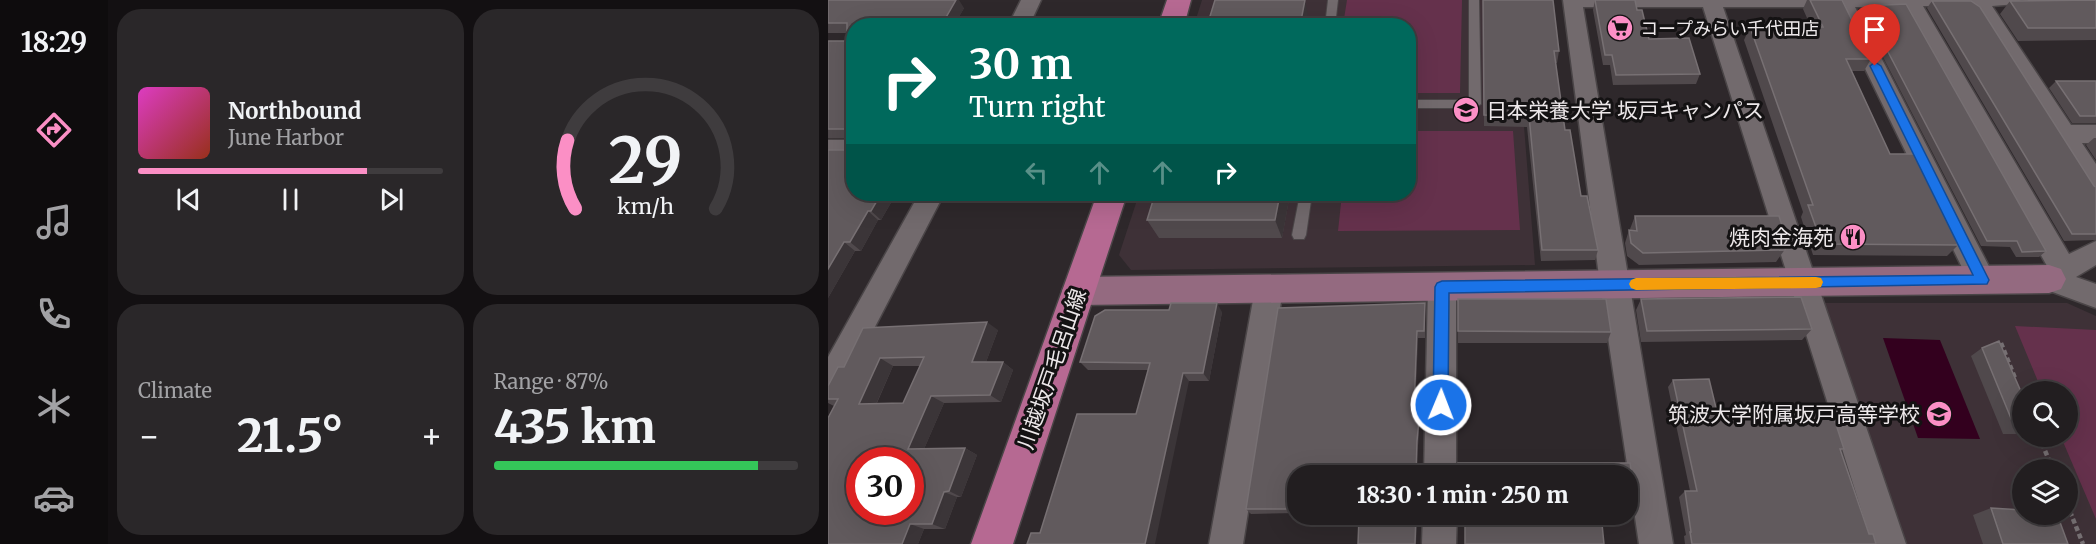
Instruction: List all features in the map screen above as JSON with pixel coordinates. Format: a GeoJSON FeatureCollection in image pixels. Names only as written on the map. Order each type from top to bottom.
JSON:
{"type":"FeatureCollection","features":[{"type":"Feature","properties":{"kind":"main road"},"geometry":{"type":"LineString","coordinates":[[1173,18],[1179,0]]}},
{"type":"Feature","properties":{"kind":"main road","name":"川越坂戸毛呂山線"},"geometry":{"type":"LineString","coordinates":[[992,544],[1111,201]]}},
{"type":"Feature","properties":{"kind":"street"},"geometry":{"type":"LineString","coordinates":[[1022,18],[1031,0]]}},
{"type":"Feature","properties":{"kind":"street"},"geometry":{"type":"LineString","coordinates":[[1978,0],[2096,184]]}},
{"type":"Feature","properties":{"kind":"street"},"geometry":{"type":"LineString","coordinates":[[1656,544],[1572,1],[2010,0]]}},
{"type":"Feature","properties":{"kind":"street"},"geometry":{"type":"LineString","coordinates":[[1711,1],[1889,544]]}},
{"type":"Feature","properties":{"kind":"street"},"geometry":{"type":"LineString","coordinates":[[1910,1],[2056,274],[2096,296]]}},
{"type":"Feature","properties":{"kind":"street"},"geometry":{"type":"LineString","coordinates":[[1843,2],[1982,280]]}},
{"type":"Feature","properties":{"kind":"street"},"geometry":{"type":"LineString","coordinates":[[2064,134],[2096,134]]}},
{"type":"Feature","properties":{"kind":"street"},"geometry":{"type":"LineString","coordinates":[[828,149],[846,149]]}},
{"type":"Feature","properties":{"kind":"street"},"geometry":{"type":"LineString","coordinates":[[828,386],[927,201]]}},
{"type":"Feature","properties":{"kind":"street"},"geometry":{"type":"LineString","coordinates":[[1079,291],[1982,280],[2056,274],[2096,252]]}},
{"type":"Feature","properties":{"kind":"street"},"geometry":{"type":"LineString","coordinates":[[1440,465],[1442,287]]}},
{"type":"Feature","properties":{"kind":"street"},"geometry":{"type":"LineString","coordinates":[[1226,544],[1269,289]]}},
{"type":"Feature","properties":{"kind":"street"},"geometry":{"type":"LineString","coordinates":[[1439,544],[1440,525]]}},
{"type":"Feature","properties":{"kind":"lane"},"geometry":{"type":"LineString","coordinates":[[1331,18],[1333,0]]}},
{"type":"Feature","properties":{"kind":"lane"},"geometry":{"type":"LineString","coordinates":[[1416,104],[1475,104],[1474,0]]}},
{"type":"Feature","properties":{"kind":"lane"},"geometry":{"type":"LineString","coordinates":[[1299,235],[1305,201]]}},
{"type":"Feature","properties":{"kind":"path"},"geometry":{"type":"LineString","coordinates":[[2001,343],[2017,381]]}},
{"type":"Feature","properties":{"kind":"path"},"geometry":{"type":"LineString","coordinates":[[2075,525],[2083,544]]}},
{"type":"Feature","properties":{"kind":"shaded area","name":"日本栄養大学 坂戸キャンパス"},"geometry":{"type":"Polygon","coordinates":[[[1202,0],[1514,0],[1535,265],[1131,270],[1119,255],[1137,201],[1416,201],[1416,18],[1196,18],[1202,0]]]}},
{"type":"Feature","properties":{"kind":"shaded area"},"geometry":{"type":"Polygon","coordinates":[[[1347,0],[1462,0],[1460,93],[1416,93],[1416,18],[1344,18],[1347,0]]]}},
{"type":"Feature","properties":{"kind":"shaded area"},"geometry":{"type":"Polygon","coordinates":[[[1416,131],[1513,131],[1520,230],[1338,231],[1341,201],[1416,201],[1416,131]]]}},
{"type":"Feature","properties":{"kind":"shaded area","name":"筑波大学附属坂戸高等学校"},"geometry":{"type":"Polygon","coordinates":[[[1819,303],[2067,303],[2096,316],[2096,544],[1900,544],[1819,303]]]}},
{"type":"Feature","properties":{"kind":"shaded area"},"geometry":{"type":"Polygon","coordinates":[[[2015,326],[2096,330],[2096,519],[2078,477],[2078,459],[2070,459],[2065,447],[2078,447],[2078,381],[2038,381],[2015,326]]]}},
{"type":"Feature","properties":{"kind":"shaded area"},"geometry":{"type":"Polygon","coordinates":[[[1883,338],[1940,340],[1980,439],[1918,438],[1883,338]]]}},
{"type":"Feature","properties":{"kind":"building"},"geometry":{"type":"Polygon","coordinates":[[[828,0],[956,0],[946,18],[846,18],[846,23],[828,23],[828,0]]]}},
{"type":"Feature","properties":{"kind":"building"},"geometry":{"type":"Polygon","coordinates":[[[1215,0],[1305,0],[1302,18],[1209,18],[1215,0]]]}},
{"type":"Feature","properties":{"kind":"building"},"geometry":{"type":"Polygon","coordinates":[[[1483,0],[1553,0],[1559,51],[1554,51],[1565,130],[1570,130],[1581,196],[1587,196],[1598,250],[1542,250],[1529,116],[1484,115],[1483,0]]]}},
{"type":"Feature","properties":{"kind":"building"},"geometry":{"type":"Polygon","coordinates":[[[1595,0],[1635,0],[1637,10],[1642,10],[1649,39],[1689,38],[1700,74],[1616,75],[1612,55],[1605,55],[1595,0]]]}},
{"type":"Feature","properties":{"kind":"building"},"geometry":{"type":"Polygon","coordinates":[[[1810,0],[1842,0],[1871,59],[1846,59],[1890,154],[1919,154],[1960,235],[1954,235],[1958,245],[1822,244],[1808,205],[1813,205],[1750,27],[1823,27],[1810,0]]]}},
{"type":"Feature","properties":{"kind":"building"},"geometry":{"type":"Polygon","coordinates":[[[2096,0],[2096,28],[2028,28],[2010,1],[2096,0]]]}},
{"type":"Feature","properties":{"kind":"building"},"geometry":{"type":"Polygon","coordinates":[[[1932,1],[1971,1],[1980,7],[2096,187],[2096,234],[2072,234],[1932,1]]]}},
{"type":"Feature","properties":{"kind":"building"},"geometry":{"type":"Polygon","coordinates":[[[1906,4],[2046,251],[2022,252],[2017,241],[1987,241],[1864,6],[1906,4]]]}},
{"type":"Feature","properties":{"kind":"building"},"geometry":{"type":"Polygon","coordinates":[[[828,41],[846,41],[846,129],[828,129],[828,41]]]}},
{"type":"Feature","properties":{"kind":"building"},"geometry":{"type":"Polygon","coordinates":[[[2056,81],[2096,81],[2096,116],[2080,116],[2056,81]]]}},
{"type":"Feature","properties":{"kind":"building"},"geometry":{"type":"Polygon","coordinates":[[[846,129],[846,201],[877,201],[871,211],[868,211],[850,242],[844,242],[828,269],[828,150],[845,150],[846,129]]]}},
{"type":"Feature","properties":{"kind":"building"},"geometry":{"type":"Polygon","coordinates":[[[1153,201],[1279,201],[1275,220],[1147,220],[1153,201]]]}},
{"type":"Feature","properties":{"kind":"building"},"geometry":{"type":"Polygon","coordinates":[[[1635,216],[1779,216],[1788,245],[1785,250],[1643,253],[1631,243],[1629,230],[1637,231],[1635,216]]]}},
{"type":"Feature","properties":{"kind":"building"},"geometry":{"type":"Polygon","coordinates":[[[1801,297],[1812,329],[1647,331],[1641,299],[1801,297]]]}},
{"type":"Feature","properties":{"kind":"building"},"geometry":{"type":"Polygon","coordinates":[[[1458,299],[1606,299],[1611,332],[1458,331],[1458,299]]]}},
{"type":"Feature","properties":{"kind":"building"},"geometry":{"type":"Polygon","coordinates":[[[1171,303],[1217,303],[1203,373],[1183,373],[1145,544],[1027,544],[1031,533],[1040,533],[1077,414],[1136,414],[1150,363],[1080,362],[1095,316],[1105,310],[1169,310],[1171,303]]]}},
{"type":"Feature","properties":{"kind":"building"},"geometry":{"type":"Polygon","coordinates":[[[1425,303],[1424,331],[1417,331],[1414,409],[1420,409],[1416,465],[1287,465],[1287,509],[1246,509],[1278,308],[1425,303]]]}},
{"type":"Feature","properties":{"kind":"building"},"geometry":{"type":"Polygon","coordinates":[[[987,322],[972,362],[1003,362],[990,395],[931,396],[909,447],[846,447],[846,525],[910,525],[902,544],[828,544],[828,418],[838,399],[828,399],[828,386],[838,367],[844,367],[863,328],[987,322]],[[924,357],[880,358],[859,404],[903,403],[924,357]]]}},
{"type":"Feature","properties":{"kind":"building"},"geometry":{"type":"Polygon","coordinates":[[[1999,341],[2016,381],[2012,381],[2012,421],[1982,348],[1999,341]]]}},
{"type":"Feature","properties":{"kind":"building"},"geometry":{"type":"Polygon","coordinates":[[[1709,379],[1717,412],[1831,409],[1844,449],[1840,449],[1869,534],[1873,534],[1876,544],[1692,544],[1685,491],[1697,491],[1673,380],[1709,379]]]}},
{"type":"Feature","properties":{"kind":"building"},"geometry":{"type":"Polygon","coordinates":[[[965,448],[949,491],[944,492],[932,524],[924,524],[924,449],[965,448]]]}},
{"type":"Feature","properties":{"kind":"building"},"geometry":{"type":"Polygon","coordinates":[[[1458,463],[1630,463],[1630,465],[1458,465],[1458,463]]]}},
{"type":"Feature","properties":{"kind":"building"},"geometry":{"type":"Polygon","coordinates":[[[1991,508],[2012,509],[2012,525],[2061,525],[2068,544],[2003,544],[1991,508]]]}},
{"type":"Feature","properties":{"kind":"building"},"geometry":{"type":"Polygon","coordinates":[[[1359,525],[1416,525],[1415,544],[1358,544],[1359,525]]]}},
{"type":"Feature","properties":{"kind":"building"},"geometry":{"type":"Polygon","coordinates":[[[1465,525],[1602,525],[1604,544],[1465,544],[1465,525]]]}},
{"type":"Feature","properties":{"kind":"slow traffic"},"geometry":{"type":"LineString","coordinates":[[1636,284],[1816,282]]}},
{"type":"Feature","properties":{"kind":"place","name":"コープみらい千代田店"},"geometry":{"type":"Point","coordinates":[1620,28]}},
{"type":"Feature","properties":{"kind":"place","name":"日本栄養大学 坂戸キャンパス"},"geometry":{"type":"Point","coordinates":[1466,110]}},
{"type":"Feature","properties":{"kind":"place","name":"焼肉金海苑"},"geometry":{"type":"Point","coordinates":[1853,237]}},
{"type":"Feature","properties":{"kind":"place","name":"筑波大学附属坂戸高等学校"},"geometry":{"type":"Point","coordinates":[1939,414]}},
{"type":"Feature","properties":{"kind":"route"},"geometry":{"type":"LineString","coordinates":[[1441,405],[1442,287],[1982,280],[1875,66]]}}]}
